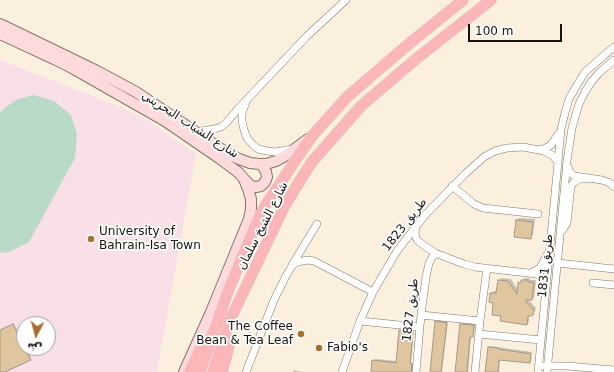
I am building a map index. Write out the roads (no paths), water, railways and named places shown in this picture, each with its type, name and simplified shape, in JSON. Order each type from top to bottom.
[{"type":"main road","name":"شارع الشيخ سلمان","points":[[200,372],[227,294],[250,238],[265,206],[298,155],[313,135],[348,96],[463,0]]},
{"type":"main road","name":"شارع الشيخ سلمان","points":[[213,372],[230,320],[269,237],[286,205],[316,158],[360,106],[491,0]]},
{"type":"main road","points":[[442,39],[453,34],[498,0]]},
{"type":"main road","points":[[222,372],[237,321],[256,266]]},
{"type":"main road","points":[[190,372],[214,317],[227,294]]},
{"type":"street","points":[[195,132],[221,127],[226,123],[307,36],[346,0]]},
{"type":"street","name":"شارع الشباب البحريني","points":[[0,24],[97,71],[136,92],[238,159],[260,164],[276,161],[297,148],[313,135]]},
{"type":"street","name":"شارع الشباب البحريني","points":[[0,34],[54,59],[165,121],[219,158],[239,173],[244,179],[251,199],[249,219],[211,312],[184,372]]},
{"type":"street","points":[[0,40],[54,59]]},
{"type":"street","points":[[537,150],[551,145],[554,142],[561,129],[569,99],[585,72],[614,47]]},
{"type":"street","name":"طريق 1831","points":[[551,369],[549,352],[567,161],[572,128],[579,104],[585,92],[599,73],[614,60]]},
{"type":"street","points":[[246,100],[242,113],[242,121],[247,138],[253,145],[258,149],[267,152],[297,148]]},
{"type":"street","name":"طريق 1831","points":[[538,369],[561,129]]},
{"type":"street","name":"طريق 1823","points":[[342,372],[360,321],[373,292],[397,251],[425,215],[452,186],[484,157],[495,151],[507,148],[523,147],[548,153],[558,162]]},
{"type":"street","points":[[567,161],[572,175],[606,182],[614,187]]},
{"type":"street","points":[[244,179],[251,186],[261,186],[266,177],[266,172],[260,164]]},
{"type":"street","points":[[560,235],[567,223],[573,184],[575,181],[580,179],[591,179]]},
{"type":"street","points":[[452,186],[474,204],[483,208],[538,214]]},
{"type":"street","points":[[246,372],[274,300],[287,274],[317,224]]},
{"type":"street","points":[[416,226],[417,240],[434,253],[475,267],[530,273],[540,276],[547,282]]},
{"type":"street","points":[[403,243],[412,242],[422,244]]},
{"type":"street","points":[[530,273],[540,268],[550,251]]},
{"type":"street","name":"طريق 1827","points":[[416,372],[426,277],[429,263],[434,253]]},
{"type":"street","points":[[292,266],[297,262],[308,260],[314,261],[373,292]]},
{"type":"street","points":[[558,263],[614,269]]},
{"type":"street","points":[[475,372],[487,268]]},
{"type":"street","points":[[593,283],[614,285]]},
{"type":"street","points":[[421,315],[480,321]]},
{"type":"street","points":[[360,321],[420,327]]},
{"type":"street","points":[[479,334],[541,340]]},
{"type":"street","points":[[549,352],[559,364],[611,371]]},
{"type":"street","points":[[538,369],[551,369],[567,366]]},
{"type":"place","name":"University of Bahrain-Isa Town","points":[[91,239]]},
{"type":"place","name":"The Coffee Bean & Tea Leaf","points":[[301,334]]},
{"type":"place","name":"Fabio's","points":[[319,348]]}]
